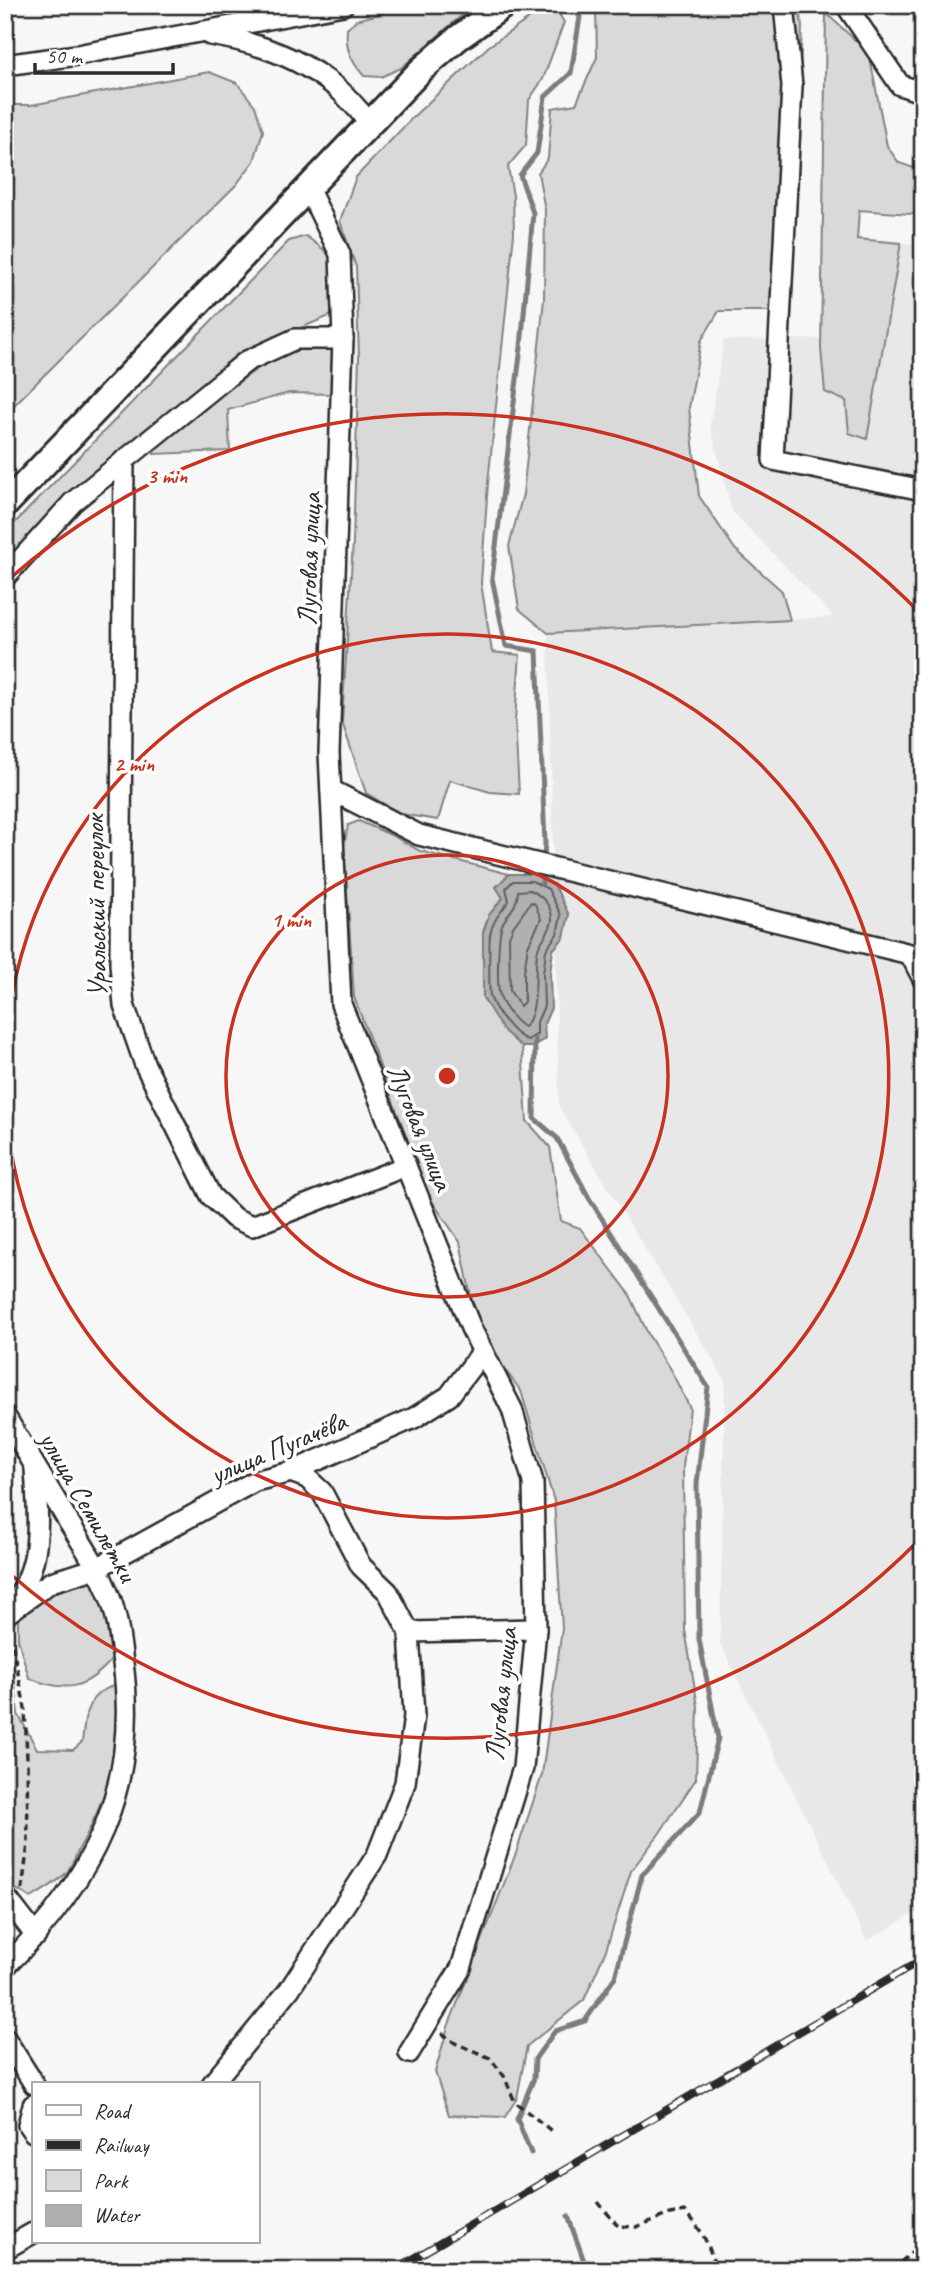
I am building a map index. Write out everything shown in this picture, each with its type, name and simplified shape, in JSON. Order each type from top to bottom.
[{"type":"main road","points":[[5,505],[421,70],[458,38],[505,5]]},
{"type":"street","points":[[5,65],[66,57],[342,5]]},
{"type":"street","points":[[784,5],[792,86],[774,460],[923,490]]},
{"type":"street","points":[[846,5],[900,85],[921,92]]},
{"type":"street","points":[[195,33],[246,40],[294,59],[336,87],[370,123]]},
{"type":"street","name":"Луговая улица","points":[[308,188],[340,254],[343,339],[330,739],[341,1004],[471,1328],[512,1409],[533,1482],[536,1629],[523,1768],[461,1968],[410,2053]]},
{"type":"street","points":[[5,577],[73,502],[247,360],[295,339],[343,339]]},
{"type":"street","name":"Уральский переулок","points":[[124,460],[120,950],[124,1005],[145,1065],[211,1196],[233,1218],[252,1226],[406,1166]]},
{"type":"street","points":[[331,790],[419,835],[910,954],[923,979]]},
{"type":"street","name":"улица Пугачёва","points":[[6,1615],[51,1582],[97,1568],[256,1481],[291,1472],[414,1418],[449,1396],[483,1351]]},
{"type":"street","name":"улица Семилетки","points":[[5,1416],[97,1568],[110,1597],[119,1629],[126,1680],[126,1730],[120,1781],[106,1825],[80,1877],[51,1919],[5,1966]]},
{"type":"street","points":[[6,1615],[26,1587],[39,1533],[35,1465]]},
{"type":"street","points":[[214,2082],[289,1990],[377,1855],[405,1783],[414,1716],[409,1632],[388,1592],[361,1566],[322,1492],[307,1478],[291,1472]]},
{"type":"street","points":[[409,1632],[536,1629]]},
{"type":"street","points":[[5,1896],[36,1936]]},
{"type":"street","points":[[5,2038],[33,2082]]},
{"type":"street","points":[[32,2109],[28,2125],[32,2131]]},
{"type":"street","points":[[5,2249],[32,2234]]},
{"type":"path","points":[[6,1615],[24,1708],[27,1759],[28,1844],[18,1913]]},
{"type":"path","points":[[434,2012],[439,2030],[455,2043],[490,2058],[504,2076],[515,2102],[554,2133]]},
{"type":"path","points":[[598,2202],[618,2226],[636,2227],[685,2211],[701,2228],[715,2270]]},
{"type":"path","points":[[892,2270],[923,2242]]},
{"type":"shaded area","points":[[857,239],[923,245],[923,1908],[867,1941],[720,1643],[725,1380],[559,1107],[548,633],[834,617],[732,511],[710,425],[724,340],[820,339]]},
{"type":"green space","points":[[415,5],[462,5],[462,15],[401,68],[381,77],[364,76],[350,54],[347,29],[356,20]]},
{"type":"green space","points":[[549,5],[553,5],[564,22],[543,79],[529,100],[526,145],[508,166],[513,196],[514,233],[488,483],[481,583],[492,652],[520,655],[515,720],[519,794],[490,792],[450,780],[438,820],[401,814],[366,793],[342,722],[353,542],[359,358],[356,267],[340,221],[356,177],[414,116],[489,46]]},
{"type":"green space","points":[[593,5],[799,5],[802,26],[790,296],[769,311],[719,311],[701,341],[689,408],[699,496],[735,549],[782,591],[790,620],[548,633],[519,609],[509,546],[523,494],[544,299],[545,210],[538,173],[548,158],[552,108],[576,104],[597,57],[596,10]]},
{"type":"green space","points":[[826,13],[869,53],[887,146],[899,163],[923,171],[923,215],[859,210],[857,239],[901,243],[867,439],[849,433],[846,401],[825,392],[821,349]]},
{"type":"green space","points":[[209,72],[237,83],[255,106],[263,131],[254,161],[236,185],[5,414],[5,105],[31,105]]},
{"type":"green space","points":[[306,236],[328,253],[338,285],[332,315],[237,354],[145,433],[5,568],[5,533],[289,241]]},
{"type":"green space","points":[[297,349],[335,349],[331,394],[289,393],[228,410],[230,451],[154,454],[158,440],[264,364]]},
{"type":"green space","points":[[359,821],[420,851],[509,874],[497,887],[503,898],[489,915],[483,933],[484,959],[502,1029],[522,1047],[527,1121],[550,1147],[561,1221],[580,1228],[629,1293],[649,1336],[690,1408],[683,1467],[685,1630],[698,1707],[696,1779],[631,1871],[606,1950],[584,2000],[527,2046],[517,2098],[505,2117],[449,2115],[435,2072],[448,2027],[516,1853],[542,1775],[562,1628],[554,1501],[521,1391],[489,1349],[472,1302],[460,1242],[429,1197],[354,997],[344,846],[348,825]]},
{"type":"green space","points":[[90,1575],[106,1615],[113,1658],[94,1677],[75,1686],[54,1686],[29,1678],[18,1639],[18,1615],[40,1595]]},
{"type":"green space","points":[[5,1637],[13,1666],[18,1714],[37,1749],[73,1750],[82,1742],[85,1718],[93,1699],[116,1684],[118,1704],[116,1748],[97,1812],[68,1871],[31,1898],[5,1879]]},
{"type":"water","points":[[509,874],[534,874],[554,884],[569,915],[564,937],[553,950],[550,974],[551,1008],[544,1024],[545,1039],[531,1047],[522,1047],[502,1029],[483,998],[483,933],[489,915],[503,898],[496,887]]},
{"type":"waterway","points":[[542,883],[545,843],[537,651],[506,646],[492,578],[521,347],[533,213],[520,175],[537,153],[545,97],[571,73],[580,17],[571,5]]},
{"type":"waterway","points":[[531,2153],[517,2119],[534,2078],[535,2059],[555,2031],[585,2021],[615,1977],[642,1875],[700,1812],[718,1738],[699,1639],[697,1484],[708,1387],[589,1198],[557,1138],[534,1118],[535,1039]]},
{"type":"waterway","points":[[568,2216],[584,2261],[580,2270]]},
{"type":"railway","points":[[394,2270],[923,1959]]}]
